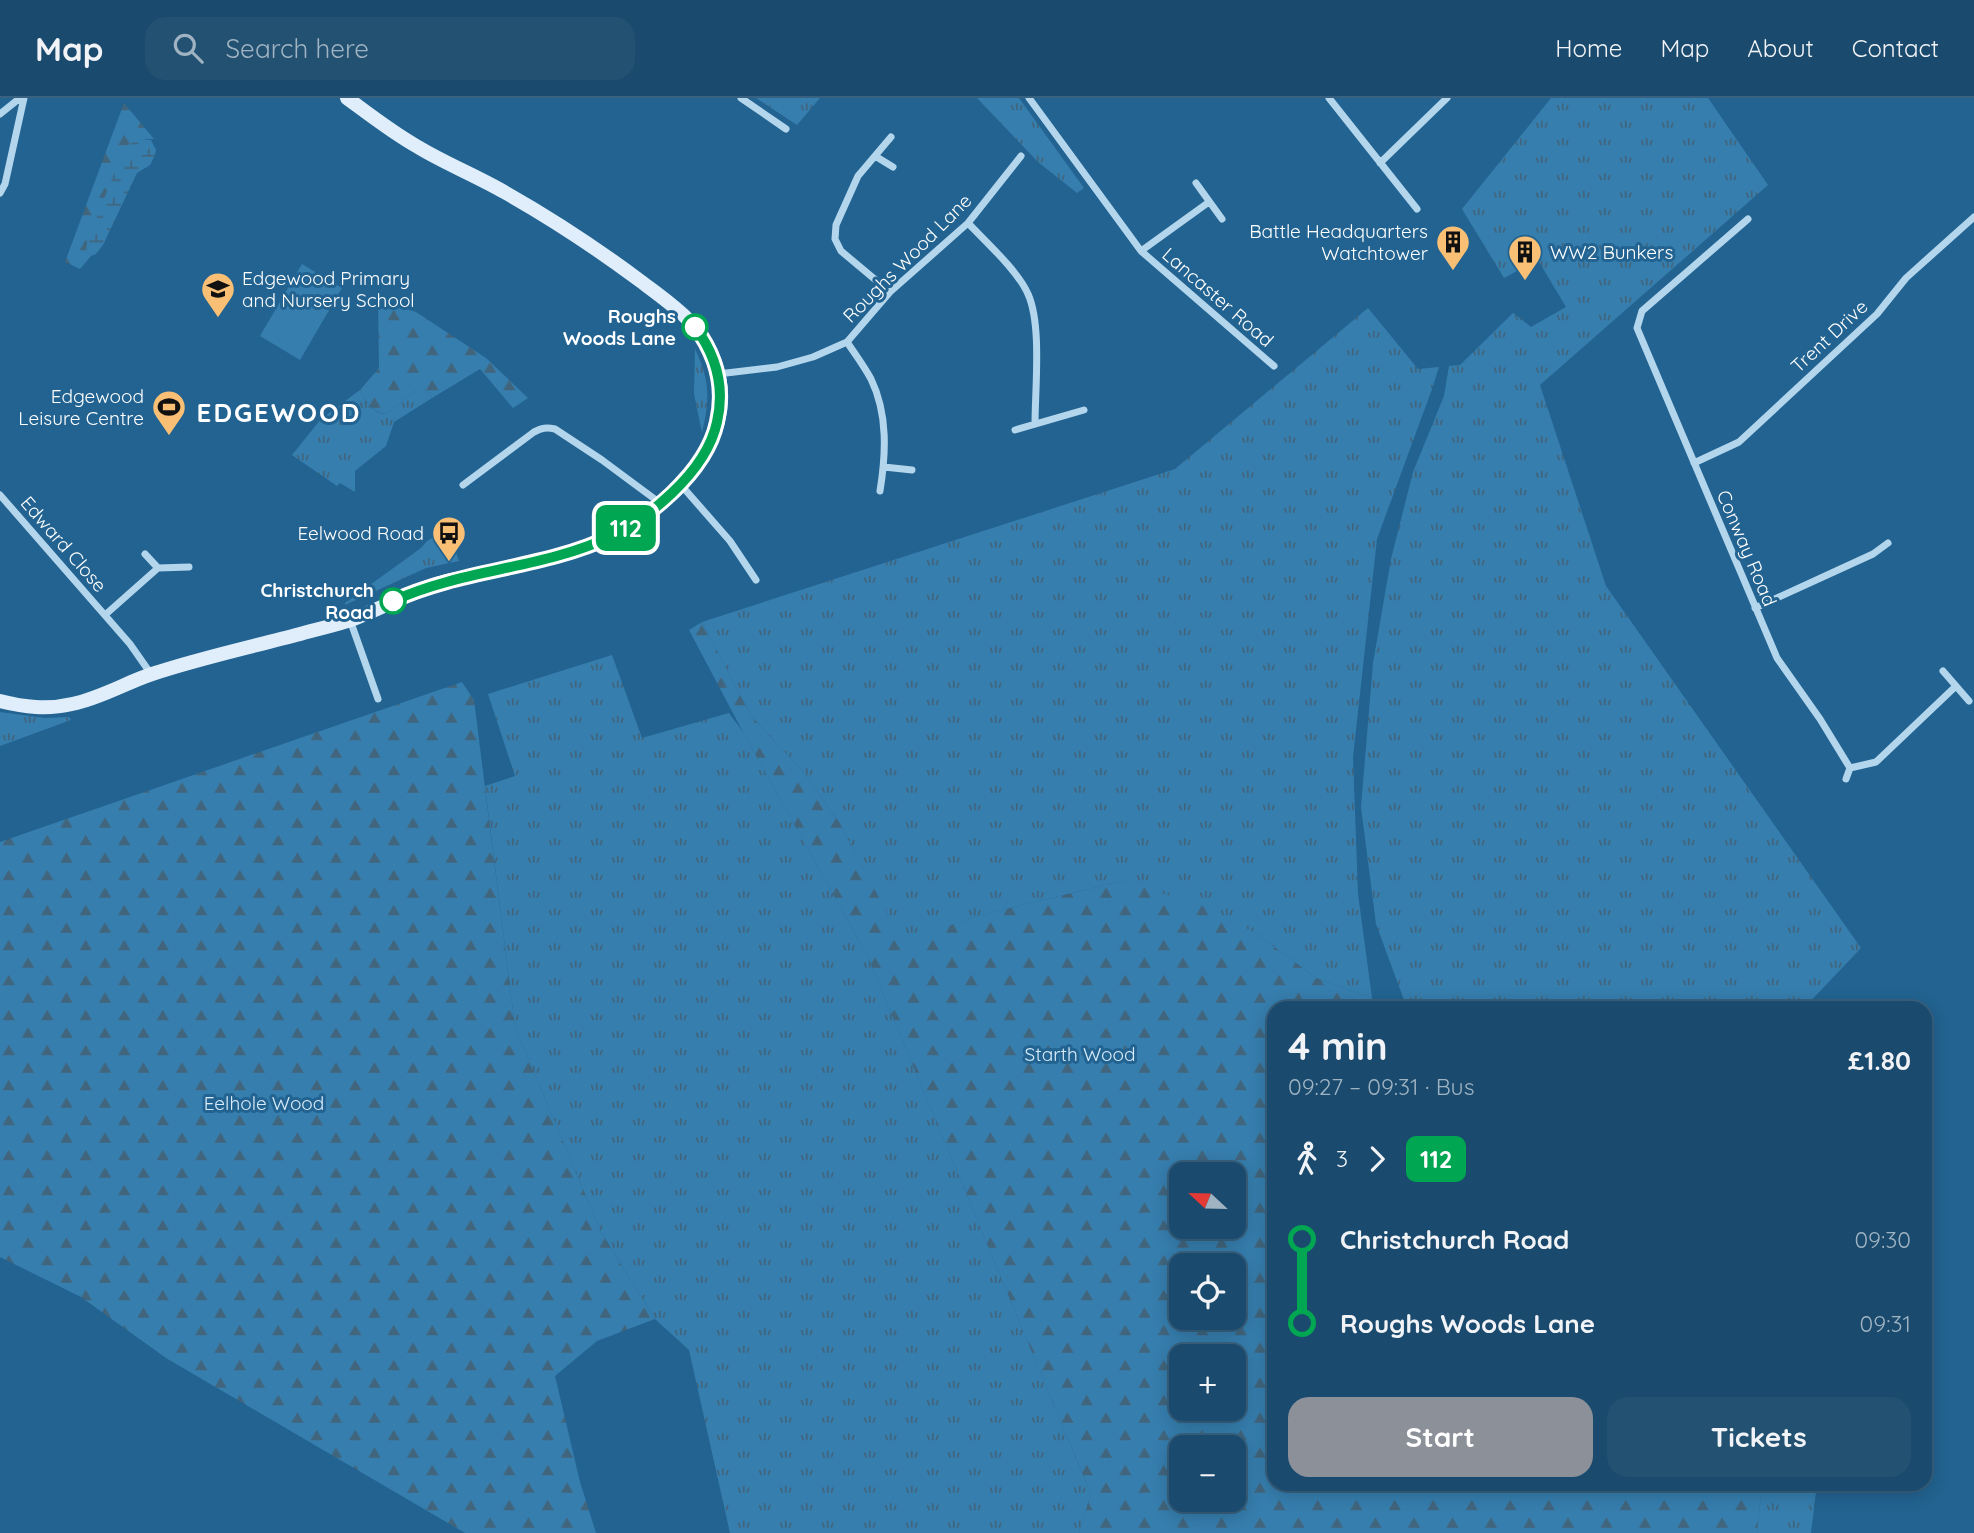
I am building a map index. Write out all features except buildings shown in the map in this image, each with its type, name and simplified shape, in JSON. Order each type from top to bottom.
[{"type":"street","points":[[0,114],[22,98]]},
{"type":"street","points":[[0,193],[5,184],[22,98]]},
{"type":"street","points":[[0,701],[24,707],[71,705],[97,698],[152,674],[350,620],[402,596],[440,583],[579,549],[613,536],[661,504],[696,468],[707,450],[719,413],[721,392],[718,374],[701,335],[676,307],[549,218],[401,138],[347,98]]},
{"type":"street","points":[[741,98],[786,128]]},
{"type":"street","points":[[1329,98],[1417,209]]},
{"type":"street","points":[[1380,163],[1447,98]]},
{"type":"street","name":"Lancaster Road","points":[[1034,100],[1141,251],[1274,366]]},
{"type":"street","points":[[890,292],[841,251],[835,239],[836,225],[858,176],[891,136]]},
{"type":"street","points":[[875,156],[893,167]]},
{"type":"street","name":"Roughs Wood Lane","points":[[718,374],[777,367],[813,357],[847,342],[890,292],[968,223],[1020,156]]},
{"type":"street","points":[[1196,183],[1222,219]]},
{"type":"street","name":"Lancaster Road","points":[[1141,251],[1209,202]]},
{"type":"street","name":"Trent Drive","points":[[1694,463],[1739,442],[1877,314],[1906,278],[1974,217]]},
{"type":"street","name":"Conway Road","points":[[1748,219],[1642,311],[1637,328],[1777,658],[1850,768]]},
{"type":"street","points":[[968,223],[1020,279],[1028,294],[1036,330],[1035,424]]},
{"type":"street","points":[[847,342],[870,377],[883,419],[884,467],[880,491]]},
{"type":"street","points":[[1015,430],[1084,410]]},
{"type":"street","points":[[463,485],[534,432],[549,427],[602,460],[661,504]]},
{"type":"street","points":[[884,467],[912,470]]},
{"type":"street","points":[[681,485],[730,541],[756,580]]},
{"type":"street","name":"Edward Close","points":[[0,495],[130,644],[152,674]]},
{"type":"street","points":[[1755,608],[1873,554],[1888,543]]},
{"type":"street","points":[[145,554],[159,568],[189,567]]},
{"type":"street","name":"Edward Close","points":[[105,615],[159,568]]},
{"type":"street","points":[[350,620],[378,699]]},
{"type":"street","points":[[1943,671],[1969,701]]},
{"type":"street","points":[[1846,779],[1850,768],[1876,762],[1956,686]]},
{"type":"green space","points":[[756,98],[820,98],[797,125]]},
{"type":"green space","points":[[977,98],[1019,98],[1084,188],[1077,193],[1038,162]]},
{"type":"green space","points":[[1551,98],[1708,98],[1768,185],[1540,385],[1606,586],[1861,948],[1811,1001],[1404,1000],[1376,924],[1361,807],[1373,663],[1391,559],[1413,472],[1444,396],[1449,366],[1460,365],[1513,313],[1531,327],[1566,307],[1538,260],[1504,278],[1462,209]]},
{"type":"green space","points":[[124,103],[154,139],[140,139],[86,252],[91,256],[80,269],[65,262]]},
{"type":"green space","points":[[141,139],[151,140],[156,150],[155,155],[150,165],[137,173],[103,245],[91,256],[86,252],[87,242],[125,146]]},
{"type":"green space","points":[[302,264],[342,288],[300,360],[260,336]]},
{"type":"green space","points":[[378,301],[416,312],[486,358],[528,398],[513,408],[480,369],[432,398],[425,390],[416,390],[387,414],[374,409],[360,390],[379,368]]},
{"type":"green space","points":[[1368,308],[1418,369],[1439,367],[1377,539],[1353,757],[1358,894],[1372,998],[1316,978],[1257,934],[1122,881],[973,917],[903,944],[839,822],[801,769],[751,716],[702,622],[1175,469]]},
{"type":"green space","points":[[695,349],[704,371],[707,390],[702,433],[694,394]]},
{"type":"green space","points":[[360,390],[374,409],[387,414],[416,390],[425,390],[432,398],[394,422],[386,446],[355,471],[355,492],[340,483],[337,486],[292,455],[321,419]]},
{"type":"green space","points":[[448,529],[459,561],[426,568],[345,605],[427,541]]},
{"type":"green space","name":"Starth Wood","points":[[702,622],[751,716],[801,769],[839,822],[903,943],[973,917],[1122,881],[1206,907],[1257,934],[1316,978],[1377,1001],[1267,1001],[1267,1491],[1761,1491],[1757,1533],[1079,1533],[1091,1494],[868,957],[689,630]]},
{"type":"green space","points":[[612,655],[642,738],[729,713],[743,732],[868,957],[1091,1494],[1079,1533],[730,1533],[689,1350],[655,1319],[601,1232],[515,1027],[485,786],[515,776],[488,694]]},
{"type":"green space","name":"Eelhole Wood","points":[[462,682],[474,700],[515,1027],[601,1232],[655,1319],[597,1341],[555,1376],[580,1482],[596,1533],[465,1533],[166,1358],[81,1297],[0,1257],[0,842]]},
{"type":"green space","points":[[0,712],[45,718],[69,717],[71,720],[0,746]]},
{"type":"green space","points":[[1761,1491],[1816,1491],[1811,1533],[1757,1533]]},
{"type":"bus line","name":"112","points":[[393,601],[440,583],[579,549],[613,536],[661,504],[696,468],[715,431],[719,413],[721,392],[718,374],[712,355],[695,327]]},
{"type":"place","name":"Battle Headquarters Watchtower","points":[[1453,272]]},
{"type":"place","name":"WW2 Bunkers","points":[[1525,282]]},
{"type":"place","name":"Edgewood Primary and Nursery School","points":[[218,319]]},
{"type":"place","name":"Roughs Woods Lane","points":[[695,327]]},
{"type":"place","name":"Edgewood Leisure Centre","points":[[169,437]]},
{"type":"place","name":"Eelwood Road","points":[[449,563]]},
{"type":"place","name":"Christchurch Road","points":[[393,601]]},
{"type":"district","name":"EDGEWOOD","points":[[279,412]]}]
